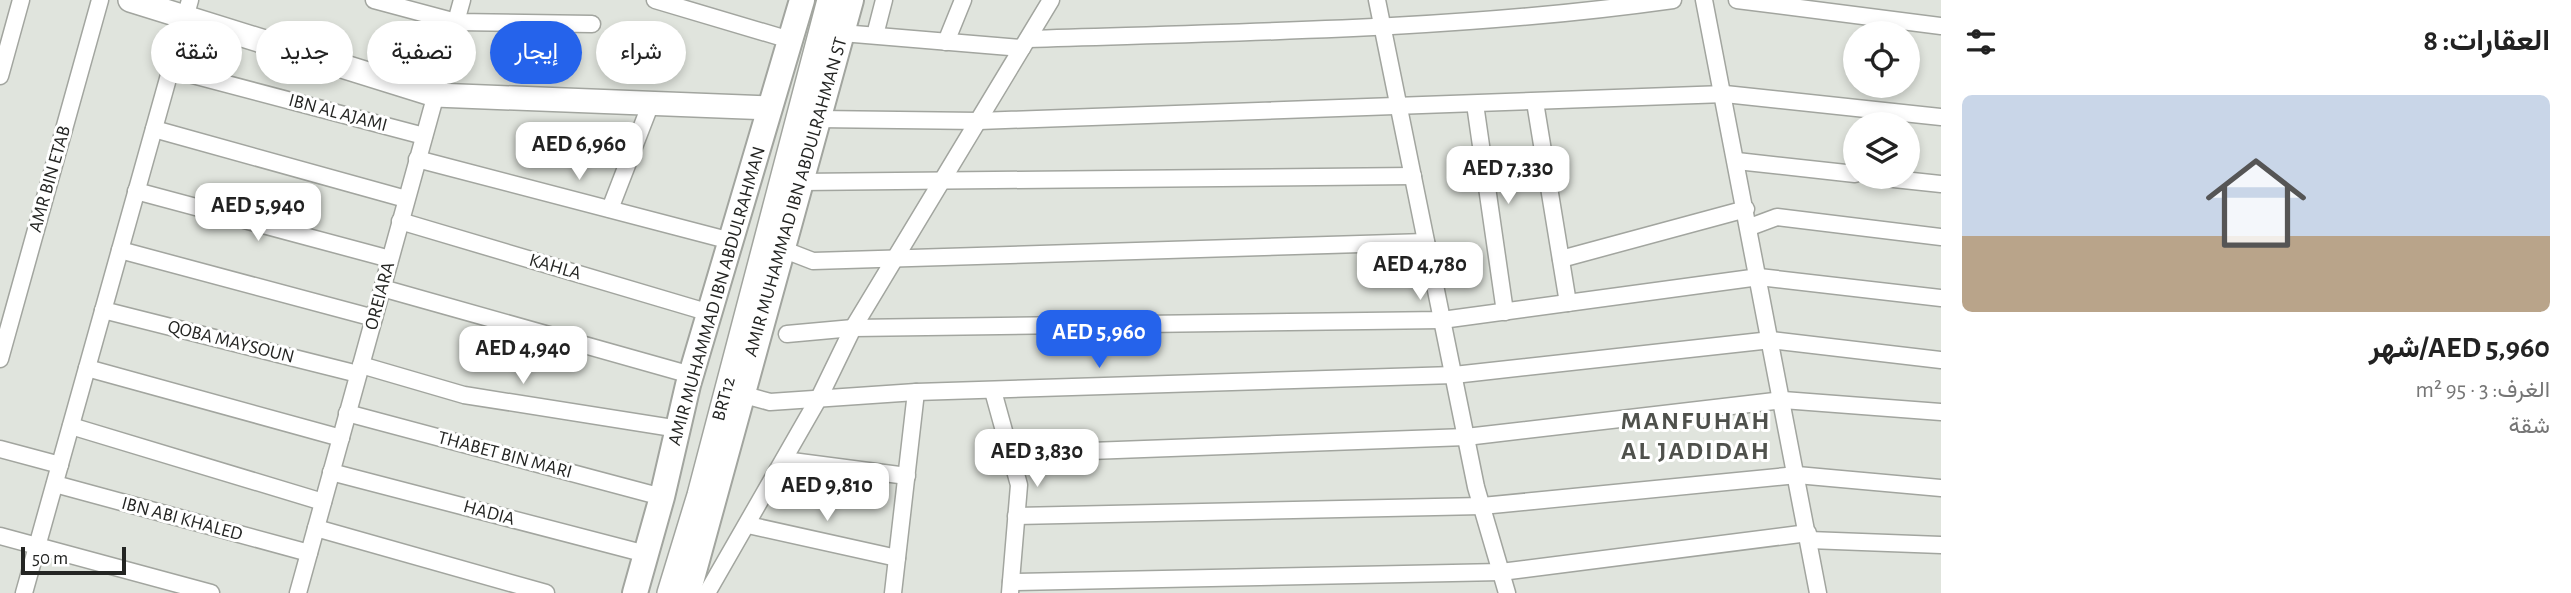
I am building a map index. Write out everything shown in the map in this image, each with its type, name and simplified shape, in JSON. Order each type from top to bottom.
[{"type":"main road","name":"AMIR MUHAMMAD IBN ABDULRAHMAN","points":[[641,580],[691,375],[802,0]]},
{"type":"main road","name":"AMIR MUHAMMAD IBN ABDULRAHMAN ST","points":[[688,593],[851,0]]},
{"type":"street","points":[[0,76],[21,0]]},
{"type":"street","name":"AMR BIN ETAB","points":[[0,359],[100,0]]},
{"type":"street","points":[[130,0],[188,8],[435,94],[770,108]]},
{"type":"street","points":[[374,0],[452,21]]},
{"type":"street","name":"OREIARA","points":[[456,21],[462,0]]},
{"type":"street","points":[[655,0],[790,40]]},
{"type":"street","name":"BRT12","points":[[669,593],[699,495],[829,0]]},
{"type":"street","points":[[875,35],[884,0]]},
{"type":"street","points":[[946,41],[963,0]]},
{"type":"street","points":[[707,593],[820,396],[853,328],[1051,0]]},
{"type":"street","points":[[1377,0],[1466,438],[1507,593]]},
{"type":"street","points":[[842,33],[1025,44],[1382,26],[1585,12],[1673,0]]},
{"type":"street","points":[[1704,0],[1725,94],[1818,593]]},
{"type":"street","points":[[1737,0],[1941,26]]},
{"type":"street","points":[[476,22],[592,24]]},
{"type":"street","points":[[24,593],[166,84]]},
{"type":"street","name":"IBN AL AJAMI","points":[[227,84],[424,136]]},
{"type":"street","name":"OREIARA","points":[[298,593],[438,84]]},
{"type":"street","points":[[818,119],[979,121],[1725,94],[1941,117]]},
{"type":"street","points":[[1535,102],[1568,303]]},
{"type":"street","points":[[610,209],[651,103]]},
{"type":"street","points":[[1475,104],[1505,312]]},
{"type":"street","points":[[154,129],[406,199]]},
{"type":"street","points":[[417,159],[731,241]]},
{"type":"street","points":[[1737,161],[1843,173]]},
{"type":"street","points":[[800,182],[1413,176]]},
{"type":"street","points":[[1920,182],[1941,184]]},
{"type":"street","points":[[136,191],[390,259]]},
{"type":"street","points":[[1561,259],[1746,209]]},
{"type":"street","points":[[1750,227],[1777,217],[1941,237]]},
{"type":"street","name":"KAHLA","points":[[400,221],[710,313]]},
{"type":"street","points":[[782,249],[813,261],[1426,242]]},
{"type":"street","points":[[120,250],[373,318]]},
{"type":"street","points":[[788,334],[853,328],[1442,320],[1759,277],[1941,298]]},
{"type":"street","points":[[382,288],[691,375]]},
{"type":"street","name":"QOBA MAYSOUN","points":[[103,310],[464,395],[679,429]]},
{"type":"street","points":[[741,394],[770,401],[916,392],[1454,375],[1771,341],[1941,360]]},
{"type":"street","points":[[87,368],[341,438]]},
{"type":"street","points":[[993,391],[1019,485],[1010,587],[1501,572],[1808,536],[1941,545]]},
{"type":"street","points":[[893,593],[916,392]]},
{"type":"street","points":[[1011,454],[1466,438],[1783,400],[1941,412]]},
{"type":"street","name":"THABET BIN MARI","points":[[348,413],[662,497]]},
{"type":"street","points":[[71,426],[323,502]]},
{"type":"street","points":[[0,449],[60,465]]},
{"type":"street","points":[[784,460],[907,476]]},
{"type":"street","name":"HADIA","points":[[331,472],[641,580]]},
{"type":"street","points":[[1016,516],[1482,506],[1797,475],[1941,488]]},
{"type":"street","name":"IBN ABI KHALED","points":[[55,484],[309,553]]},
{"type":"street","points":[[748,525],[897,558]]},
{"type":"street","points":[[316,527],[546,593]]},
{"type":"street","points":[[0,536],[211,593]]},
{"type":"district","name":"MANFUHAH AL JADIDAH","points":[[1696,436]]}]
